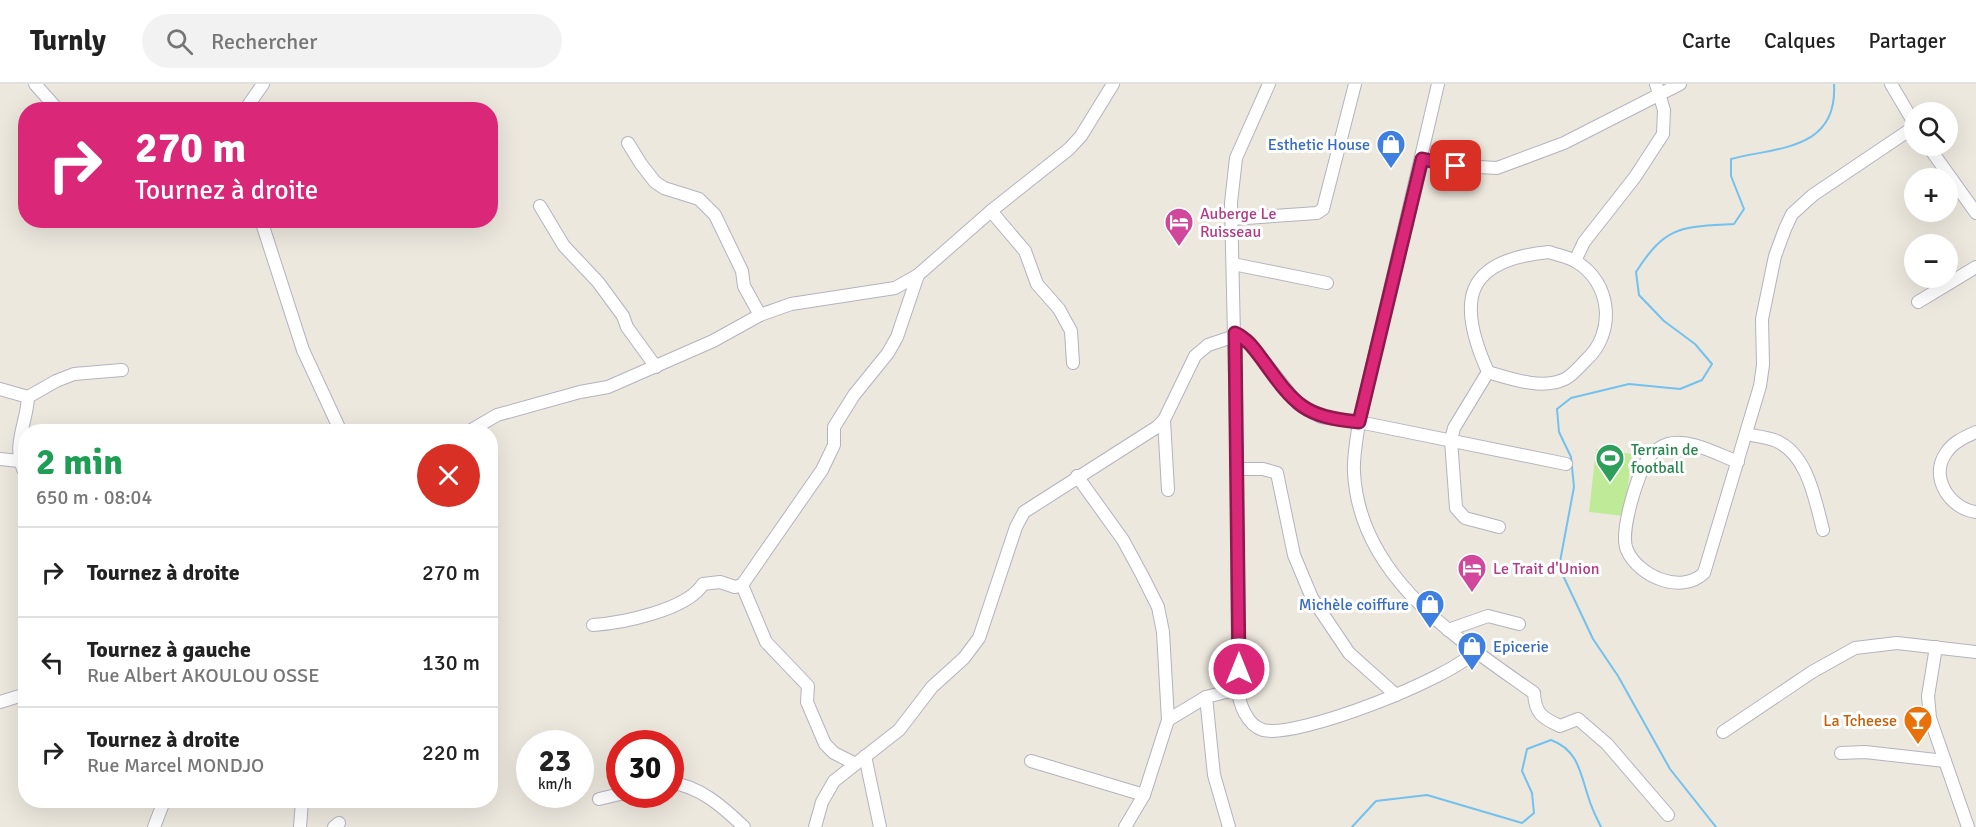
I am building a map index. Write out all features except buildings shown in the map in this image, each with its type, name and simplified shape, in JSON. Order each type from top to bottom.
[{"type":"street","points":[[35,84],[51,102]]},
{"type":"street","points":[[251,102],[263,84]]},
{"type":"street","points":[[482,424],[497,415],[580,392],[608,387],[712,341],[760,315],[799,302],[895,288],[918,275],[991,211],[1069,149],[1081,136],[1113,84]]},
{"type":"street","points":[[1269,84],[1236,158],[1231,219],[1235,334],[1238,689],[1242,708],[1247,717],[1262,729],[1270,730],[1334,717],[1396,695],[1463,663],[1475,651]]},
{"type":"street","points":[[1231,219],[1317,213],[1323,209],[1355,84]]},
{"type":"street","points":[[1438,84],[1359,422],[1354,471],[1357,492],[1369,535],[1378,552],[1407,591],[1448,630],[1534,693],[1535,708],[1539,715],[1560,726],[1578,719],[1607,744],[1668,815]]},
{"type":"street","points":[[1422,159],[1444,165],[1497,168],[1564,143],[1658,90],[1680,84]]},
{"type":"street","points":[[1891,84],[1904,107]]},
{"type":"street","points":[[1575,261],[1584,242],[1635,177],[1663,134],[1664,110],[1658,90]]},
{"type":"street","points":[[1738,462],[1679,443],[1668,444],[1650,456],[1637,482],[1624,538],[1626,549],[1635,562],[1657,578],[1673,582],[1688,582],[1704,573],[1738,462],[1760,386],[1764,365],[1761,339],[1765,299],[1775,256],[1792,214],[1813,195],[1904,132]]},
{"type":"street","points":[[628,143],[640,164],[655,182],[664,188],[699,199],[715,215],[742,271],[744,286],[760,315]]},
{"type":"street","points":[[1935,156],[1976,213]]},
{"type":"street","points":[[540,206],[564,246],[598,282],[656,367]]},
{"type":"street","points":[[991,211],[1025,251],[1037,285],[1059,309],[1071,331],[1073,363]]},
{"type":"street","points":[[264,228],[303,350],[337,424]]},
{"type":"street","points":[[1549,252],[1575,261],[1594,280],[1605,305],[1607,323],[1603,340],[1592,355],[1567,378],[1549,383],[1513,380],[1488,372],[1477,347],[1469,318],[1473,288],[1494,265],[1521,255],[1549,252]]},
{"type":"street","points":[[1233,264],[1327,283]]},
{"type":"street","points":[[1918,302],[1976,267]]},
{"type":"street","points":[[594,625],[616,624],[657,611],[691,596],[703,584],[720,582],[735,587],[742,585],[822,470],[834,445],[834,427],[854,395],[888,353],[897,337],[918,275]]},
{"type":"street","points":[[1235,334],[1248,341],[1298,404],[1322,417],[1359,422],[1566,464]]},
{"type":"street","points":[[1168,490],[1164,420],[1195,356],[1209,345],[1235,334]]},
{"type":"street","points":[[0,389],[28,397],[74,374],[122,370]]},
{"type":"street","points":[[1488,372],[1461,414],[1451,440],[1456,508],[1459,515],[1499,527]]},
{"type":"street","points":[[22,424],[28,397]]},
{"type":"street","points":[[815,827],[822,802],[834,781],[854,763],[899,730],[932,687],[957,666],[979,638],[1016,527],[1024,512],[1164,420]]},
{"type":"street","points":[[1976,432],[1949,448],[1940,464],[1942,485],[1956,504],[1976,512]]},
{"type":"street","points":[[1746,434],[1775,441],[1794,452],[1802,465],[1823,530]]},
{"type":"street","points":[[0,459],[18,461]]},
{"type":"street","points":[[1237,469],[1263,469],[1277,473],[1283,490],[1294,555],[1312,598],[1349,653],[1396,695]]},
{"type":"street","points":[[1077,476],[1123,540],[1158,608],[1163,632],[1168,720],[1144,795],[1125,827]]},
{"type":"street","points":[[742,585],[766,642],[808,686],[807,702],[825,744],[834,753],[854,763]]},
{"type":"street","points":[[1448,630],[1488,616],[1519,624]]},
{"type":"street","points":[[1722,732],[1851,649],[1887,643],[1976,652]]},
{"type":"street","points":[[1936,647],[1928,696],[1930,718],[1968,827]]},
{"type":"street","points":[[1168,720],[1206,697],[1238,689]]},
{"type":"street","points":[[0,702],[18,696]]},
{"type":"street","points":[[1206,697],[1214,776],[1229,827]]},
{"type":"street","points":[[1841,753],[1865,752],[1945,761]]},
{"type":"street","points":[[865,756],[880,827]]},
{"type":"street","points":[[1031,761],[1144,795]]},
{"type":"street","points":[[684,784],[702,793],[744,827]]},
{"type":"street","points":[[599,799],[606,797]]},
{"type":"street","points":[[154,827],[161,808]]},
{"type":"street","points":[[300,827],[301,808]]},
{"type":"green space","name":"Terrain de football","points":[[1596,449],[1632,454],[1624,516],[1589,512]]},
{"type":"waterway","points":[[1716,827],[1670,769],[1618,676],[1593,639],[1559,567],[1574,487],[1571,457],[1559,432],[1557,409],[1571,398],[1629,384],[1680,389],[1702,380],[1712,364],[1695,344],[1664,321],[1639,295],[1636,272],[1657,245],[1676,232],[1701,226],[1734,224],[1744,209],[1731,176],[1731,159],[1784,148],[1815,134],[1826,122],[1833,106],[1834,84]]},
{"type":"waterway","points":[[1352,827],[1376,801],[1427,795],[1522,823],[1534,813],[1532,793],[1522,771],[1527,749],[1551,740],[1567,750],[1577,763],[1601,827]]},
{"type":"place","name":"Esthetic House","points":[[1391,170]]},
{"type":"place","name":"Auberge Le Ruisseau","points":[[1179,248]]},
{"type":"place","name":"Terrain de football","points":[[1610,484]]},
{"type":"place","name":"Le Trait d'Union","points":[[1472,594]]},
{"type":"place","name":"Michèle coiffure","points":[[1430,630]]},
{"type":"place","name":"Epicerie","points":[[1472,672]]},
{"type":"place","name":"La Tcheese","points":[[1918,746]]},
{"type":"route","points":[[1239,669],[1235,333],[1248,341],[1286,392],[1298,404],[1322,417],[1359,422],[1422,159],[1456,166]]}]
